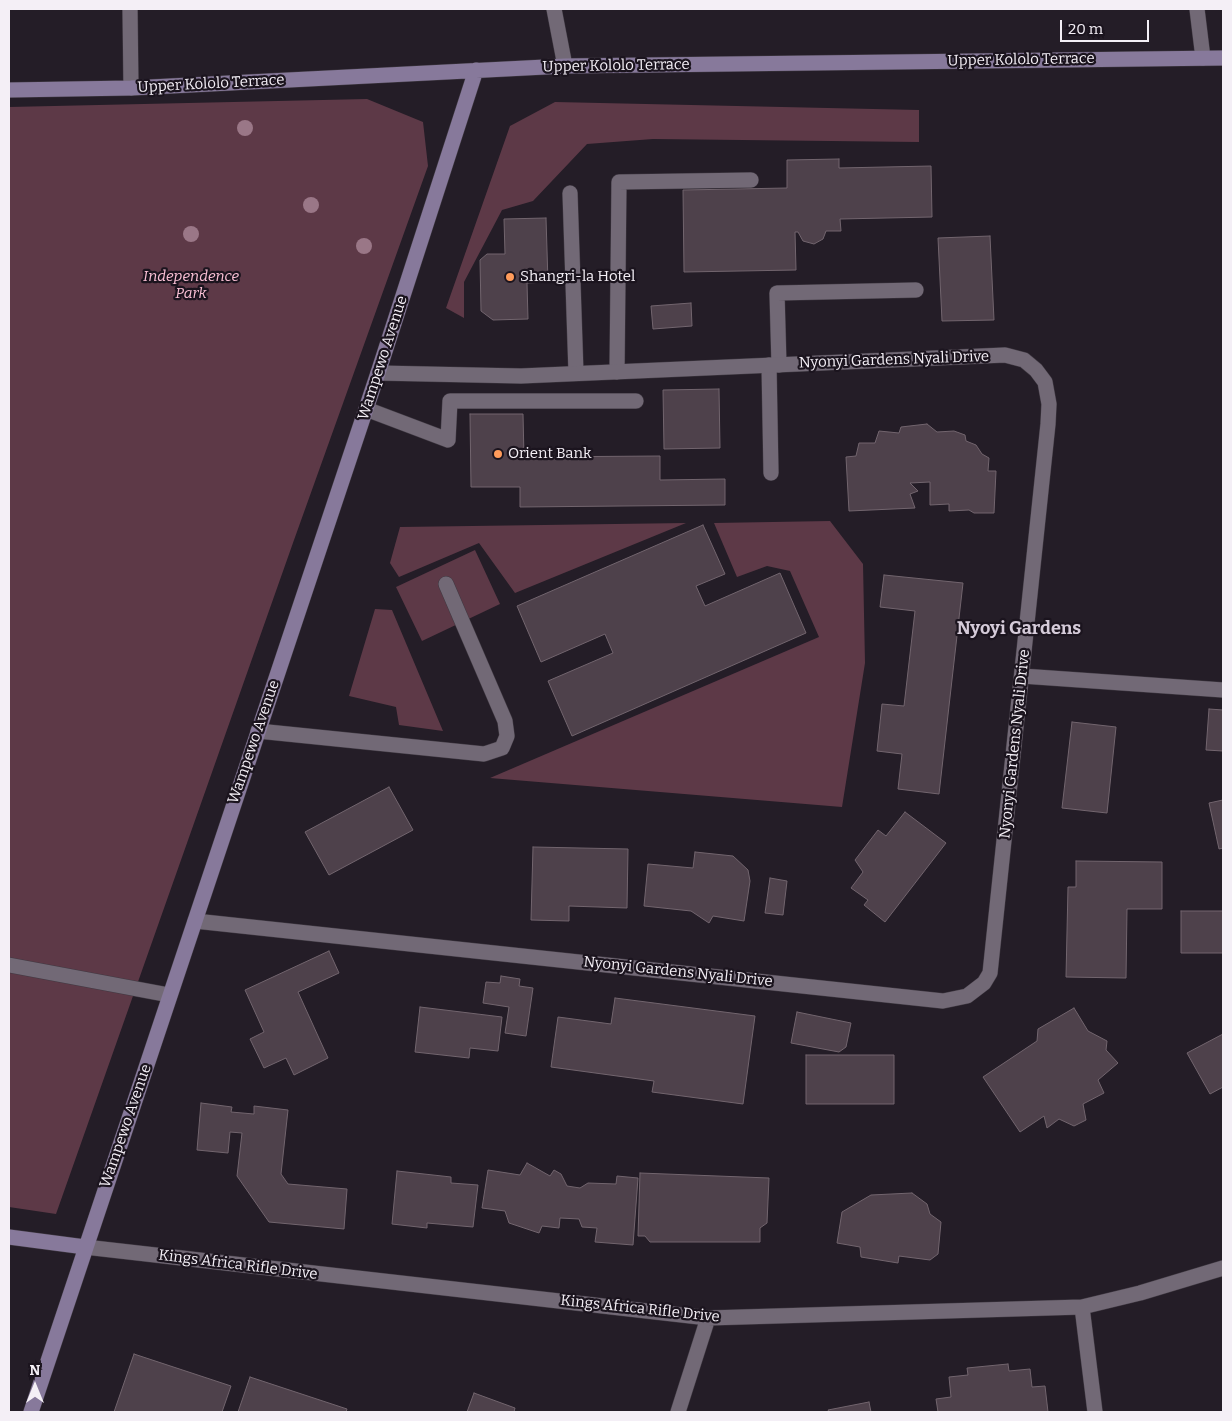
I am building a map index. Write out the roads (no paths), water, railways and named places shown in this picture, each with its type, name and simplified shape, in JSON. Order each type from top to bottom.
[{"type":"street","points":[[130,9],[131,88]]},
{"type":"street","points":[[554,9],[565,66]]},
{"type":"street","points":[[1197,9],[1203,58]]},
{"type":"street","name":"Upper Kololo Terrace","points":[[9,90],[131,88],[565,66],[1223,58]]},
{"type":"street","name":"Wampewo Avenue","points":[[31,1412],[378,373],[476,70]]},
{"type":"street","points":[[617,372],[619,182],[751,180]]},
{"type":"street","points":[[570,192],[576,373]]},
{"type":"street","points":[[771,473],[777,293],[916,290]]},
{"type":"street","name":"Nyonyi Gardens Nyali Drive","points":[[194,921],[943,1001],[967,996],[984,983],[990,973],[1050,404],[1045,382],[1024,360],[1005,356],[521,376],[378,373]]},
{"type":"street","points":[[521,376],[523,401]]},
{"type":"street","points":[[366,409],[448,440],[450,401],[636,401]]},
{"type":"street","points":[[258,731],[484,754],[502,748],[507,736],[505,721],[446,584]]},
{"type":"street","points":[[1022,676],[1223,690]]},
{"type":"street","points":[[9,965],[169,996]]},
{"type":"street","points":[[9,1237],[85,1247]]},
{"type":"street","name":"Kings Africa Rifle Drive","points":[[85,1247],[708,1318],[1082,1307],[1149,1291],[1223,1268]]},
{"type":"street","points":[[1082,1307],[1095,1412]]},
{"type":"street","points":[[678,1412],[708,1318]]},
{"type":"place","name":"Shangri-la Hotel","points":[[510,277]]},
{"type":"place","name":"Orient Bank","points":[[498,454]]},
{"type":"district","name":"Nyoyi Gardens","points":[[1019,629]]},
{"type":"park label","name":"Independence Park","points":[[191,286]]}]
